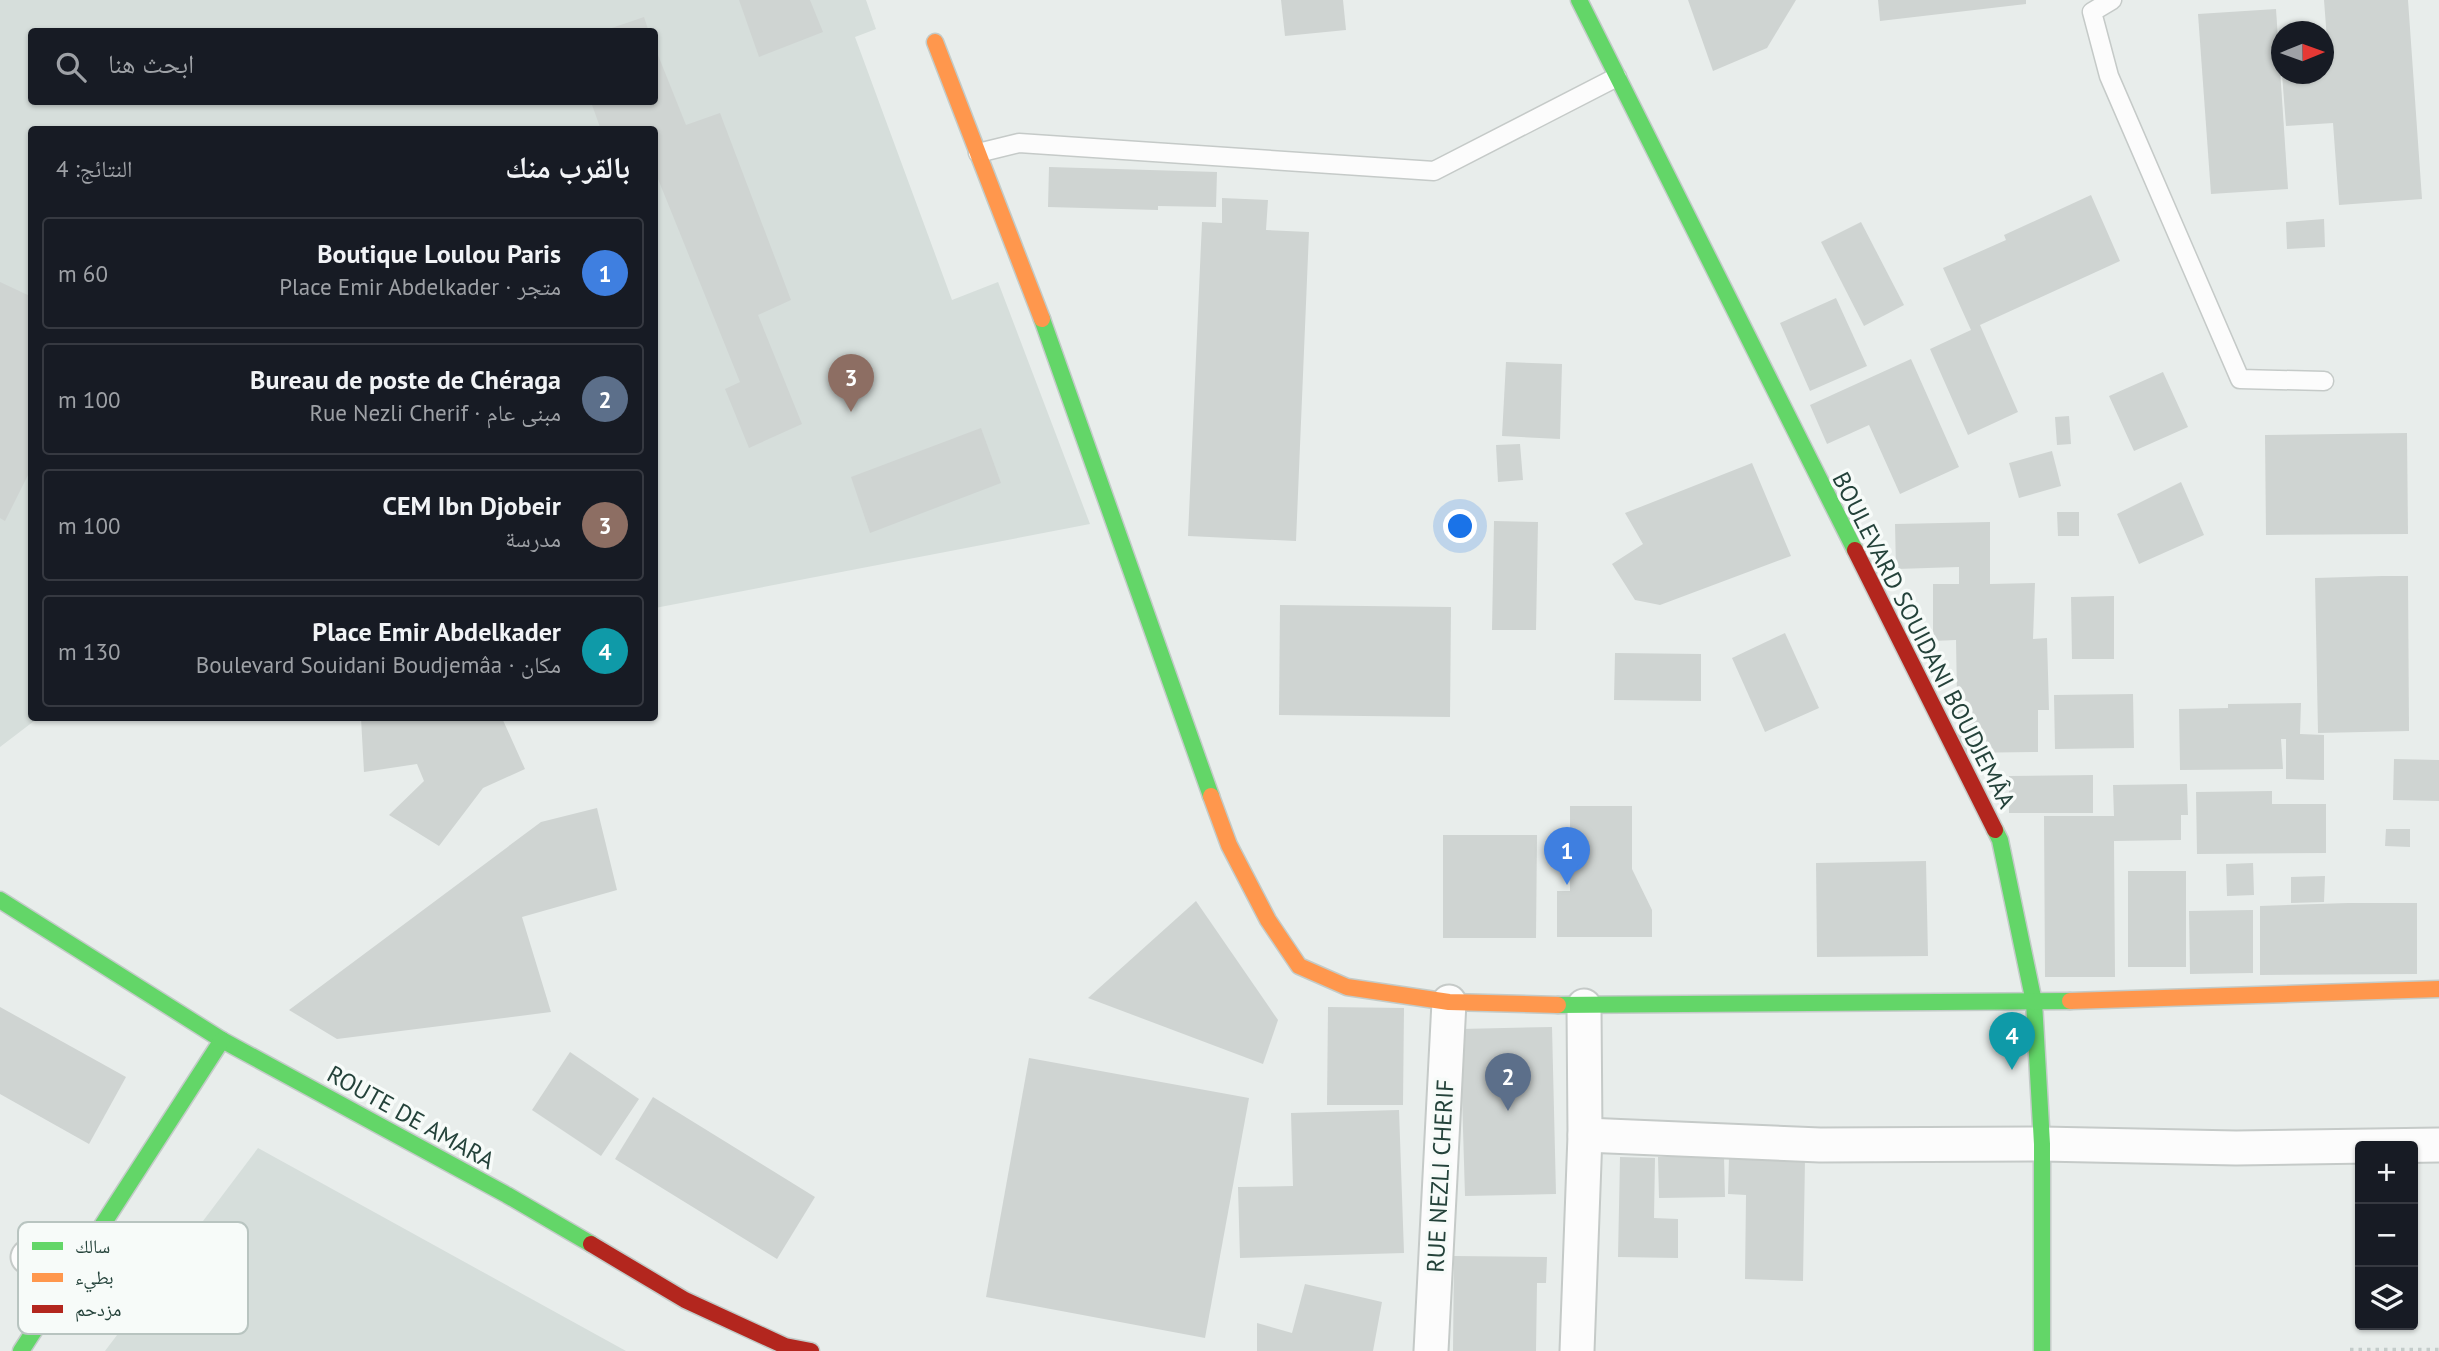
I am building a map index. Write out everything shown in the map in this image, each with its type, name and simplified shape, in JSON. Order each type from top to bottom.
[{"type":"street","name":"BOULEVARD SOUIDANI BOUDJEMÂA","points":[[1578,0],[2000,840],[2034,1002],[2042,1144],[2042,1351]]},
{"type":"street","points":[[935,42],[1041,314],[1229,845],[1268,920],[1299,966],[1347,987],[1449,1002],[1584,1006],[2034,1002],[2439,989]]},
{"type":"street","name":"ROUTE DE AMARA","points":[[0,900],[222,1040],[507,1195],[685,1300],[785,1346],[811,1351]]},
{"type":"street","name":"RUE NEZLI CHERIF","points":[[1431,1351],[1449,1002]]},
{"type":"street","points":[[1577,1351],[1585,1135],[1584,1006]]},
{"type":"street","points":[[104,1222],[222,1040]]},
{"type":"street","points":[[1585,1135],[1821,1145],[2042,1144],[2236,1148],[2439,1145]]},
{"type":"street","points":[[21,1351],[32,1334]]},
{"type":"lane","points":[[2112,0],[2092,12],[2109,76],[2240,379],[2324,381]]},
{"type":"lane","points":[[978,153],[1019,143],[1434,171],[1617,78]]},
{"type":"path","points":[[2350,1350],[2439,1350]]},
{"type":"shaded area","points":[[0,0],[866,0],[876,29],[855,37],[952,300],[998,282],[1090,524],[658,607],[658,126],[28,126],[28,721],[34,721],[0,747]]},
{"type":"shaded area","points":[[258,1148],[626,1351],[105,1351],[118,1334],[248,1334],[248,1222],[202,1222]]},
{"type":"building","points":[[739,0],[810,0],[823,32],[759,57]]},
{"type":"building","points":[[1281,0],[1343,0],[1346,30],[1285,36]]},
{"type":"building","points":[[1688,0],[1796,0],[1767,48],[1713,71]]},
{"type":"building","points":[[1878,0],[2026,0],[2026,4],[1880,21]]},
{"type":"building","points":[[2324,0],[2408,0],[2422,199],[2339,205],[2333,123],[2286,126],[2283,84],[2334,84],[2334,21],[2326,21]]},
{"type":"building","points":[[2276,9],[2277,21],[2271,21],[2271,84],[2281,84],[2288,189],[2211,194],[2198,14]]},
{"type":"building","points":[[644,17],[648,28],[612,28]]},
{"type":"building","points":[[658,55],[686,125],[720,113],[791,300],[758,315],[802,424],[749,448],[725,389],[740,382],[658,179],[658,126],[600,126],[592,105],[658,105]]},
{"type":"building","points":[[1049,167],[1217,172],[1216,207],[1158,206],[1158,210],[1048,207]]},
{"type":"building","points":[[2091,195],[2120,261],[1980,325],[2018,412],[1968,435],[1930,349],[1971,330],[1943,268],[2006,240],[2004,235]]},
{"type":"building","points":[[1222,198],[1268,200],[1266,230],[1309,232],[1296,541],[1188,536],[1202,222],[1222,223]]},
{"type":"building","points":[[2324,219],[2325,247],[2287,249],[2286,222]]},
{"type":"building","points":[[1861,222],[1904,305],[1864,326],[1821,242]]},
{"type":"building","points":[[0,282],[28,295],[28,475],[5,521],[0,518]]},
{"type":"building","points":[[1836,298],[1867,366],[1810,391],[1780,323]]},
{"type":"building","points":[[1911,359],[1959,467],[1900,494],[1869,425],[1827,444],[1810,405]]},
{"type":"building","points":[[1506,362],[1562,364],[1560,439],[1502,436]]},
{"type":"building","points":[[2163,372],[2188,427],[2134,451],[2109,396]]},
{"type":"building","points":[[2069,416],[2071,444],[2057,445],[2055,417]]},
{"type":"building","points":[[981,428],[1001,483],[870,533],[851,477]]},
{"type":"building","points":[[2407,433],[2408,534],[2266,535],[2265,435]]},
{"type":"building","points":[[1520,444],[1523,480],[1498,482],[1496,445]]},
{"type":"building","points":[[2052,451],[2061,486],[2019,498],[2009,463]]},
{"type":"building","points":[[1752,463],[1791,556],[1660,605],[1635,600],[1612,564],[1643,544],[1625,513]]},
{"type":"building","points":[[2181,482],[2204,535],[2139,564],[2117,514]]},
{"type":"building","points":[[2057,512],[2079,512],[2079,536],[2058,536]]},
{"type":"building","points":[[1494,521],[1538,522],[1536,630],[1492,630]]},
{"type":"building","points":[[1990,522],[1990,584],[2035,583],[2033,639],[2047,638],[2049,710],[2038,710],[2038,752],[1958,753],[1956,640],[1933,641],[1933,584],[1959,584],[1959,567],[1896,569],[1895,524]]},
{"type":"building","points":[[2408,576],[2409,731],[2318,733],[2315,578]]},
{"type":"building","points":[[2114,596],[2114,659],[2072,659],[2071,597]]},
{"type":"building","points":[[1280,605],[1451,607],[1450,717],[1279,715]]},
{"type":"building","points":[[1785,633],[1819,708],[1765,732],[1732,658]]},
{"type":"building","points":[[1615,653],[1701,654],[1701,701],[1614,700]]},
{"type":"building","points":[[2133,694],[2134,748],[2055,749],[2054,695]]},
{"type":"building","points":[[2301,703],[2300,734],[2324,735],[2324,780],[2286,779],[2286,739],[2281,739],[2283,769],[2180,770],[2179,709],[2228,708],[2228,704]]},
{"type":"building","points":[[361,721],[503,721],[525,769],[483,788],[439,846],[389,815],[424,781],[417,764],[364,772]]},
{"type":"building","points":[[2394,759],[2439,760],[2439,801],[2393,800]]},
{"type":"building","points":[[2093,775],[2093,813],[2009,813],[2009,776]]},
{"type":"building","points":[[2187,784],[2188,815],[2181,815],[2181,840],[2114,841],[2115,977],[2045,977],[2044,816],[2114,816],[2113,785]]},
{"type":"building","points":[[2272,791],[2272,804],[2326,804],[2326,853],[2197,854],[2196,792]]},
{"type":"building","points":[[1570,806],[1632,806],[1632,869],[1652,910],[1652,937],[1557,937],[1557,891],[1570,891]]},
{"type":"building","points":[[597,808],[617,890],[522,917],[551,1012],[337,1039],[289,1010],[541,822]]},
{"type":"building","points":[[2386,829],[2410,829],[2410,847],[2385,846]]},
{"type":"building","points":[[1443,835],[1537,835],[1536,938],[1443,938]]},
{"type":"building","points":[[1926,861],[1928,956],[1817,957],[1816,863]]},
{"type":"building","points":[[2253,863],[2254,895],[2227,896],[2226,864]]},
{"type":"building","points":[[2128,871],[2186,871],[2186,967],[2128,967]]},
{"type":"building","points":[[2325,876],[2324,902],[2291,903],[2291,877]]},
{"type":"building","points":[[1196,901],[1278,1020],[1263,1064],[1088,998]]},
{"type":"building","points":[[2417,903],[2417,974],[2260,975],[2260,906]]},
{"type":"building","points":[[2253,910],[2253,973],[2190,974],[2189,911]]},
{"type":"building","points":[[0,1007],[126,1077],[89,1144],[0,1094]]},
{"type":"building","points":[[1328,1007],[1404,1008],[1403,1105],[1327,1105]]},
{"type":"building","points":[[1552,1027],[1556,1194],[1465,1196],[1460,1029]]},
{"type":"building","points":[[570,1052],[639,1099],[601,1156],[532,1110]]},
{"type":"building","points":[[1029,1058],[1249,1098],[1205,1338],[986,1297]]},
{"type":"building","points":[[653,1097],[815,1197],[777,1259],[615,1159]]},
{"type":"building","points":[[1399,1110],[1404,1253],[1240,1258],[1238,1187],[1293,1186],[1291,1113]]},
{"type":"building","points":[[1620,1157],[1655,1158],[1654,1218],[1678,1219],[1678,1258],[1618,1257]]},
{"type":"building","points":[[1658,1157],[1724,1157],[1725,1197],[1659,1198]]},
{"type":"building","points":[[1729,1158],[1805,1159],[1803,1281],[1745,1279],[1746,1195],[1728,1194]]},
{"type":"building","points":[[1454,1256],[1547,1257],[1546,1283],[1537,1283],[1536,1351],[1453,1351]]},
{"type":"building","points":[[1305,1284],[1382,1302],[1373,1351],[1257,1351],[1257,1323],[1292,1333]]},
{"type":"traffic: fast","points":[[1579,0],[1855,550]]},
{"type":"traffic: fast","points":[[1042,319],[1211,796]]},
{"type":"traffic: fast","points":[[1995,830],[2000,840],[2034,1002],[2042,1144],[2042,1351]]},
{"type":"traffic: fast","points":[[0,900],[222,1040],[507,1195],[591,1244]]},
{"type":"traffic: fast","points":[[1558,1005],[2070,1001]]},
{"type":"traffic: fast","points":[[104,1222],[222,1040]]},
{"type":"traffic: fast","points":[[21,1351],[32,1334]]},
{"type":"traffic: slow","points":[[935,42],[1042,319]]},
{"type":"traffic: slow","points":[[1211,796],[1229,845],[1268,920],[1299,966],[1347,987],[1449,1002],[1558,1005]]},
{"type":"traffic: slow","points":[[2070,1001],[2439,989]]},
{"type":"traffic: jam","points":[[1855,550],[1995,830]]},
{"type":"traffic: jam","points":[[591,1244],[685,1300],[785,1346],[811,1351]]},
{"type":"place","name":"CEM Ibn Djobeir","points":[[851,412]]},
{"type":"place","name":"Boutique Loulou Paris","points":[[1567,885]]},
{"type":"place","name":"Place Emir Abdelkader","points":[[2012,1070]]},
{"type":"place","name":"Bureau de poste de Chéraga","points":[[1508,1111]]}]
